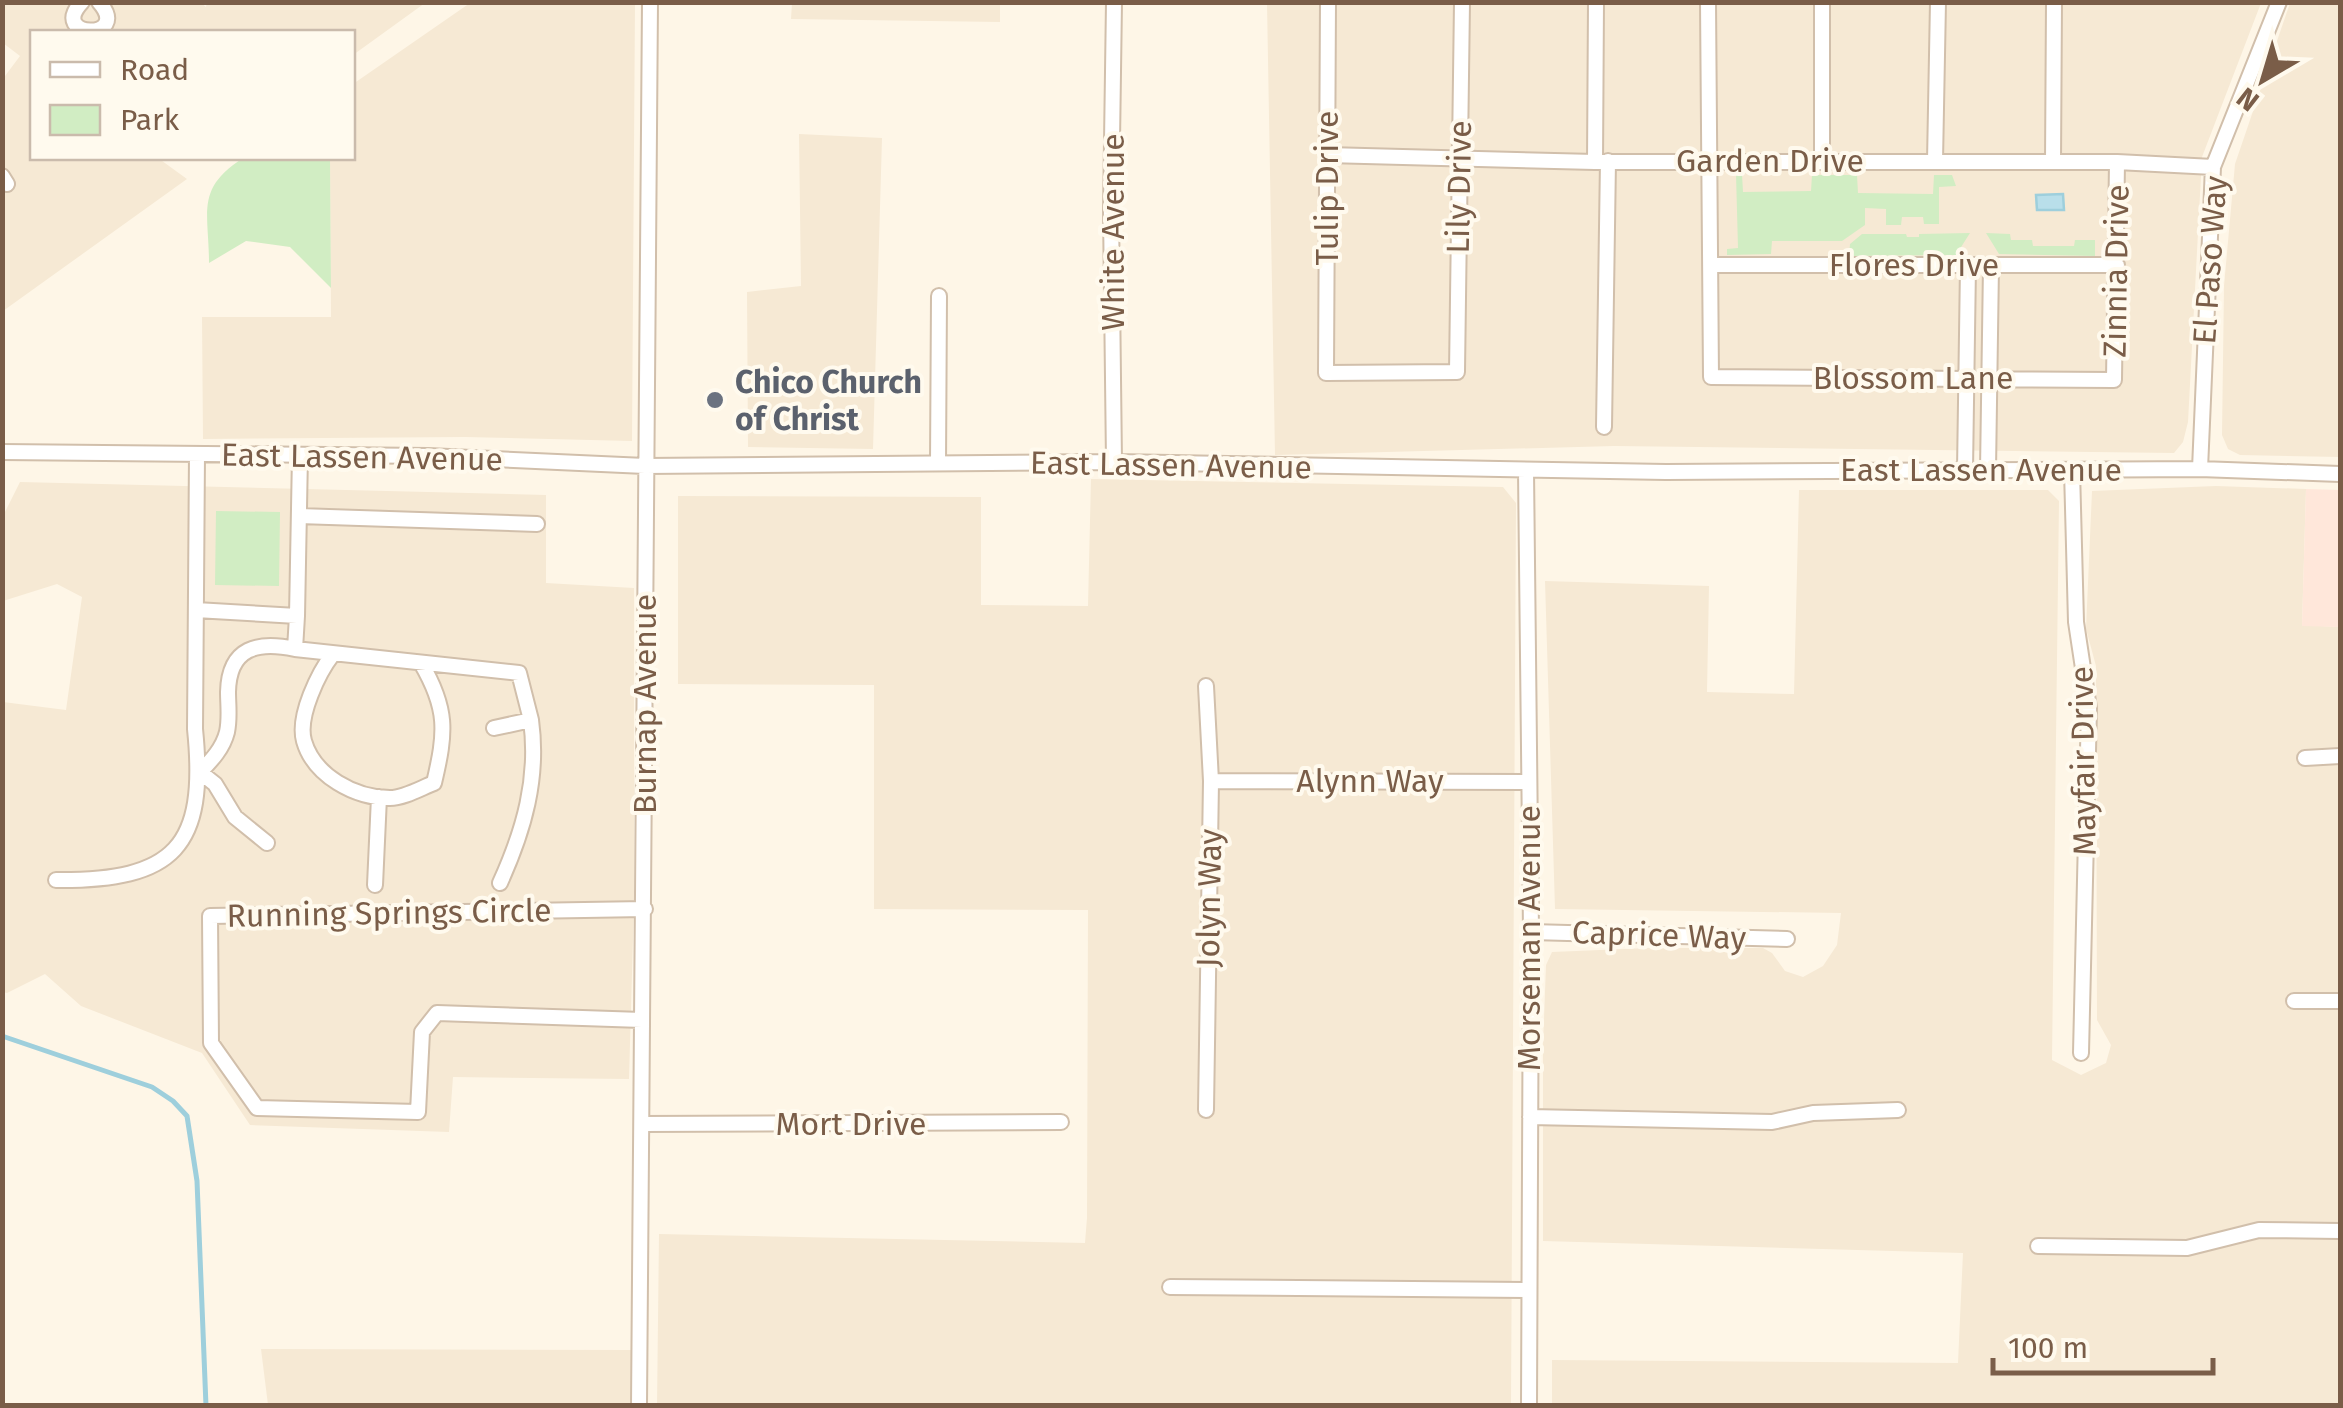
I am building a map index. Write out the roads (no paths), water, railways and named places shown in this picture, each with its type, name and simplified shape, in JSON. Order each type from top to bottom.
[{"type":"street","points":[[96,30],[106,21],[106,10],[99,2]]},
{"type":"street","name":"Burnap Avenue","points":[[639,1406],[650,2]]},
{"type":"street","name":"White Avenue","points":[[1114,2],[1114,462]]},
{"type":"street","name":"Tulip Drive","points":[[1328,2],[1326,372],[1457,372]]},
{"type":"street","name":"Lily Drive","points":[[1457,372],[1462,2]]},
{"type":"street","points":[[1596,2],[1604,426]]},
{"type":"street","points":[[1708,2],[1711,265]]},
{"type":"street","points":[[1822,2],[1822,162]]},
{"type":"street","points":[[1935,160],[1938,2]]},
{"type":"street","points":[[2054,2],[2054,162]]},
{"type":"street","name":"El Paso Way","points":[[2200,469],[2213,167],[2279,2]]},
{"type":"street","points":[[78,4],[74,14],[76,24],[83,30]]},
{"type":"street","name":"Garden Drive","points":[[1328,155],[1601,161],[2117,162],[2213,167]]},
{"type":"street","name":"Zinnia Drive","points":[[2114,380],[2117,162]]},
{"type":"street","name":"Flores Drive","points":[[1711,265],[2117,266]]},
{"type":"street","name":"Blossom Lane","points":[[1711,265],[1711,377],[2114,380]]},
{"type":"street","points":[[1965,470],[1968,266]]},
{"type":"street","points":[[1988,470],[1990,266]]},
{"type":"street","points":[[938,463],[939,296]]},
{"type":"street","name":"East Lassen Avenue","points":[[2,452],[428,456],[645,466],[1114,462],[1526,470],[2200,469],[2340,474]]},
{"type":"street","points":[[56,880],[128,874],[178,849],[193,822],[200,773],[195,729],[197,454]]},
{"type":"street","points":[[295,649],[300,455]]},
{"type":"street","name":"Morseman Avenue","points":[[1526,470],[1531,932],[1529,1406]]},
{"type":"street","name":"Mayfair Drive","points":[[2072,470],[2076,622],[2089,708],[2081,1053]]},
{"type":"street","points":[[299,516],[537,524]]},
{"type":"street","points":[[196,610],[297,616]]},
{"type":"street","points":[[200,773],[226,735],[230,676],[235,662],[255,646],[267,643],[334,654],[519,673],[536,754],[530,796],[500,883]]},
{"type":"street","points":[[334,654],[318,674],[306,712],[303,739],[321,771],[352,792],[394,799],[434,783],[444,741],[438,692],[420,662]]},
{"type":"street","name":"Jolyn Way","points":[[1206,686],[1211,781],[1206,1110]]},
{"type":"street","points":[[494,728],[530,720]]},
{"type":"street","points":[[2305,758],[2340,756]]},
{"type":"street","points":[[200,773],[216,784],[235,817],[267,843]]},
{"type":"street","name":"Alynn Way","points":[[1211,781],[1528,782]]},
{"type":"street","points":[[375,885],[379,797]]},
{"type":"street","name":"Running Springs Circle","points":[[642,1020],[437,1013],[422,1032],[418,1112],[257,1108],[211,1043],[210,916],[645,908]]},
{"type":"street","name":"Caprice Way","points":[[1531,932],[1787,939]]},
{"type":"street","points":[[2294,1001],[2340,1001]]},
{"type":"street","points":[[1530,1117],[1772,1122],[1813,1112],[1898,1110]]},
{"type":"street","name":"Mort Drive","points":[[642,1124],[1061,1122]]},
{"type":"street","points":[[2038,1246],[2187,1248],[2259,1230],[2340,1231]]},
{"type":"street","points":[[1170,1287],[1528,1290]]},
{"type":"water","points":[[2063,194],[2064,210],[2037,210],[2036,195]]},
{"type":"waterway","points":[[2,1036],[152,1087],[187,1116],[197,1181],[206,1406]]},
{"type":"place","name":"Chico Church of Christ","points":[[715,400]]}]
